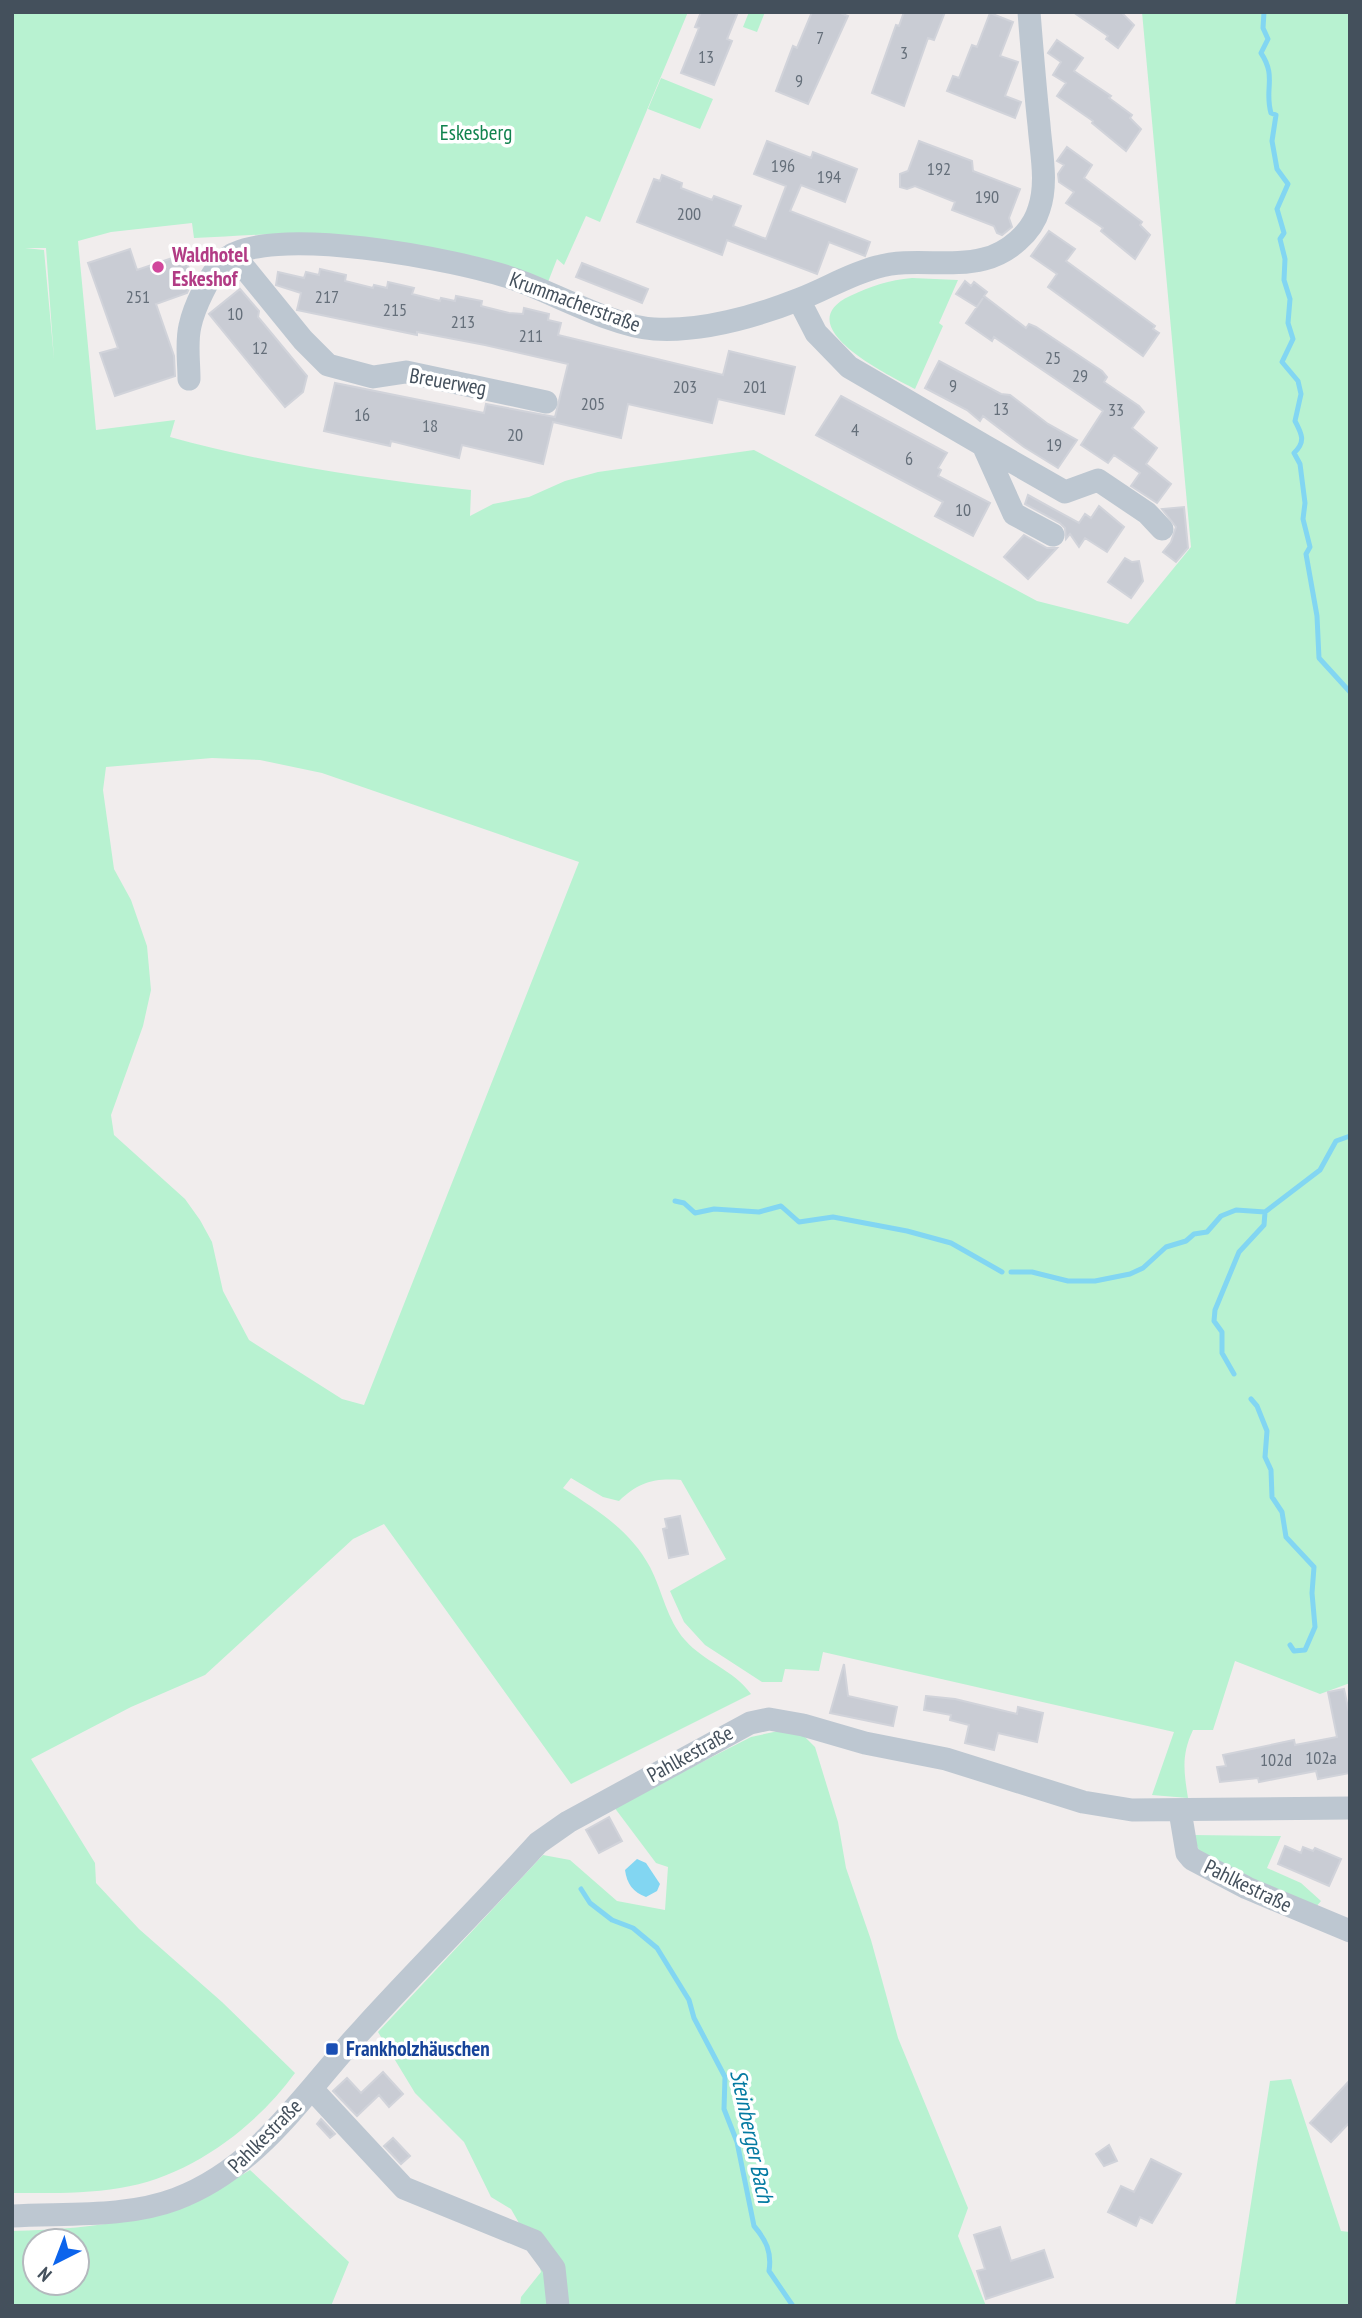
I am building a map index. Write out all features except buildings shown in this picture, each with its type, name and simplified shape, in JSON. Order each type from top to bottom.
[{"type":"street","name":"Krummacherstraße","points":[[233,254],[254,248],[312,245],[373,248],[449,261],[511,278],[623,322],[652,329],[699,325],[799,300],[868,269],[891,263],[968,263],[986,259],[1011,246],[1028,230],[1040,207],[1043,170],[1029,12]]},
{"type":"street","points":[[189,379],[190,323],[214,273],[223,261],[233,254]]},
{"type":"street","name":"Breuerweg","points":[[233,254],[303,340],[328,365],[373,377],[406,372],[546,402]]},
{"type":"street","points":[[799,300],[816,333],[849,367],[1065,492],[1098,481],[1147,513],[1161,529]]},
{"type":"street","points":[[983,445],[1014,514],[1053,535]]},
{"type":"street","name":"Pahlkestraße","points":[[12,2216],[124,2210],[175,2200],[224,2176],[258,2148],[361,2031],[538,1843],[568,1822],[750,1723],[769,1720],[803,1725],[865,1743],[946,1759],[1083,1802],[1132,1810],[1350,1808]]},
{"type":"street","name":"Pahlkestraße","points":[[1180,1811],[1187,1853],[1192,1859],[1247,1888],[1350,1931]]},
{"type":"street","name":"Pahlkestraße","points":[[312,2089],[404,2188],[534,2241],[554,2268],[558,2306]]},
{"type":"green space","name":"Eskesberg","points":[[12,12],[688,12],[600,222],[586,216],[564,265],[557,259],[548,282],[488,262],[427,247],[333,235],[194,238],[192,223],[111,232],[78,241],[96,430],[175,420],[170,437],[207,447],[319,470],[471,490],[470,516],[493,504],[529,497],[565,481],[598,472],[754,450],[1037,601],[1128,624],[1191,547],[1142,12],[1350,12],[1350,1683],[1320,1694],[1235,1661],[1213,1730],[1193,1730],[1189,1739],[1184,1764],[1188,1798],[1152,1795],[1174,1732],[823,1652],[819,1671],[785,1669],[782,1682],[762,1682],[705,1645],[684,1622],[670,1591],[726,1559],[681,1480],[647,1483],[633,1489],[619,1501],[603,1497],[571,1478],[563,1488],[612,1522],[642,1554],[674,1623],[685,1640],[736,1679],[751,1694],[571,1784],[384,1524],[353,1539],[205,1675],[131,1707],[31,1759],[95,1863],[96,1883],[139,1929],[222,2002],[295,2073],[279,2094],[240,2131],[195,2162],[171,2173],[146,2182],[107,2190],[12,2193]],"holes":[[[25,248],[46,248],[54,359],[44,250]],[[212,758],[260,760],[322,773],[579,862],[364,1405],[342,1399],[249,1340],[223,1291],[212,1242],[200,1220],[185,1199],[114,1135],[111,1115],[143,1026],[151,990],[147,946],[131,900],[114,869],[103,790],[106,767]]]},
{"type":"green space","points":[[749,12],[765,12],[757,32],[743,27]]},
{"type":"green space","points":[[661,78],[713,99],[700,129],[648,109]]},
{"type":"green space","points":[[912,278],[958,280],[939,323],[943,326],[915,389],[849,349],[836,335],[830,321],[833,308],[850,296],[880,284]]},
{"type":"green space","points":[[783,1730],[803,1735],[815,1747],[838,1822],[846,1868],[871,1940],[898,2038],[968,2208],[958,2236],[986,2306],[520,2306],[521,2297],[541,2272],[536,2253],[511,2209],[491,2197],[464,2142],[415,2093],[378,2032],[543,1855],[570,1860],[617,1901],[665,1910],[668,1867],[656,1863],[614,1807],[751,1737]]},
{"type":"green space","points":[[1192,1835],[1281,1836],[1267,1868],[1301,1883],[1321,1901],[1315,1908],[1204,1861]]},
{"type":"green space","points":[[1291,2079],[1341,2231],[1350,2232],[1350,2306],[1235,2306],[1270,2081]]},
{"type":"green space","points":[[250,2170],[349,2262],[331,2306],[12,2306],[12,2231],[21,2231],[21,2297],[91,2297],[91,2227],[84,2227],[136,2218],[193,2200]]},
{"type":"water","points":[[637,1859],[646,1863],[660,1884],[657,1891],[646,1897],[634,1890],[626,1875],[625,1870]]},
{"type":"waterway","points":[[1264,12],[1263,28],[1268,39],[1261,53],[1268,69],[1269,105],[1271,113],[1276,115],[1272,141],[1277,169],[1288,184],[1277,209],[1284,233],[1280,239],[1285,259],[1284,280],[1290,299],[1288,323],[1293,339],[1282,362],[1298,381],[1301,394],[1295,421],[1301,441],[1294,453],[1300,464],[1305,503],[1303,519],[1310,547],[1306,554],[1317,616],[1319,658],[1350,692]]},
{"type":"waterway","points":[[1011,1272],[1032,1272],[1068,1281],[1095,1281],[1130,1274],[1143,1268],[1166,1247],[1186,1241],[1194,1234],[1207,1232],[1221,1216],[1236,1210],[1265,1212],[1320,1170],[1336,1141],[1350,1136]]},
{"type":"waterway","points":[[675,1201],[684,1203],[695,1213],[714,1209],[759,1212],[781,1206],[799,1222],[833,1217],[907,1231],[951,1243],[1002,1272]]},
{"type":"waterway","points":[[1234,1374],[1222,1353],[1222,1332],[1214,1321],[1215,1310],[1239,1252],[1264,1225],[1265,1212]]},
{"type":"waterway","points":[[1251,1399],[1257,1406],[1267,1431],[1265,1457],[1271,1470],[1272,1497],[1282,1512],[1286,1537],[1314,1567],[1312,1593],[1315,1627],[1305,1650],[1294,1651],[1290,1645]]},
{"type":"waterway","name":"Steinberger Bach","points":[[581,1889],[590,1903],[612,1920],[633,1928],[657,1948],[689,2000],[694,2018],[725,2077],[724,2109],[737,2142],[754,2226],[769,2252],[769,2271],[793,2306]]},
{"type":"place","name":"Waldhotel Eskeshof","points":[[158,267]]},
{"type":"place","name":"Frankholzhäuschen","points":[[332,2049]]}]
